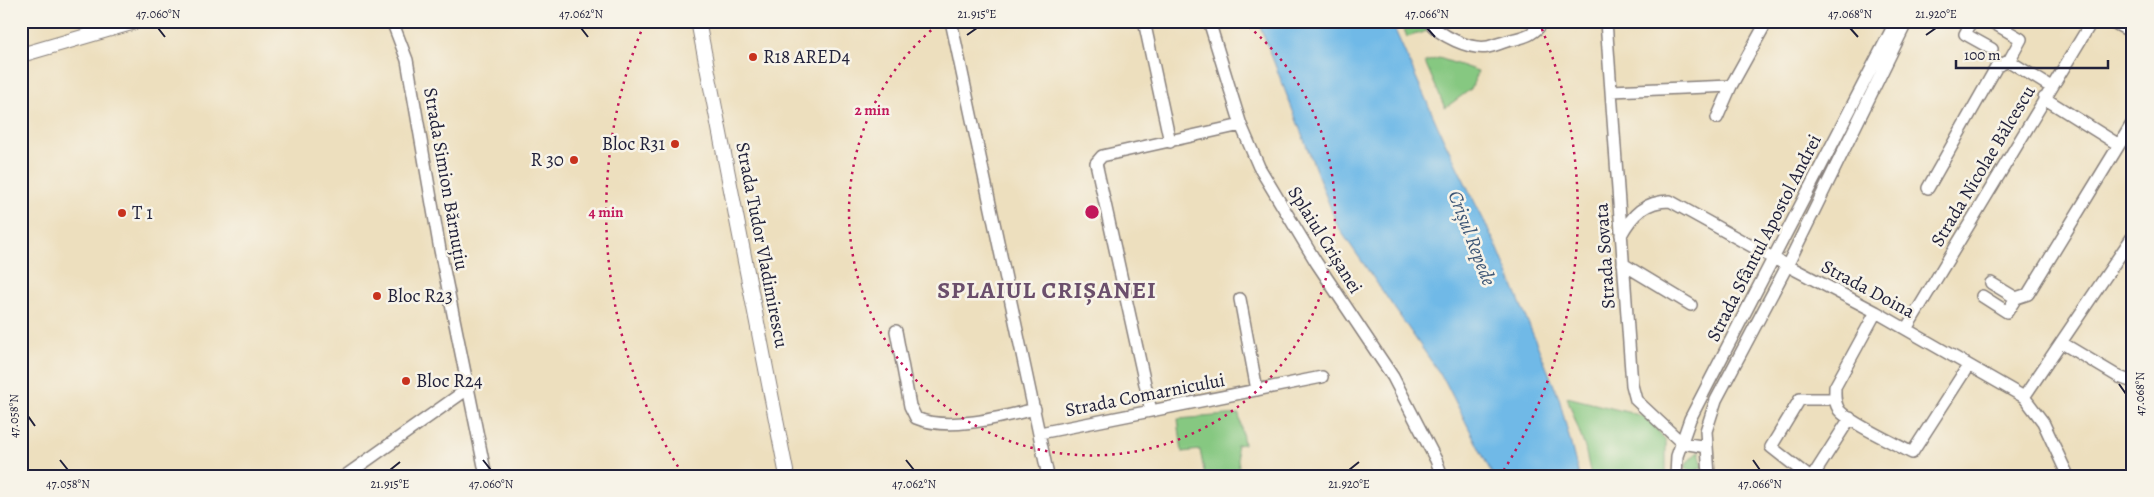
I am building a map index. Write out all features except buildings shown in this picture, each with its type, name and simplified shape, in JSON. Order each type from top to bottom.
[{"type":"street","points":[[21,55],[138,21]]},
{"type":"street","name":"Strada Simion Bărnuțiu","points":[[388,21],[399,37]]},
{"type":"street","name":"Strada Simion Bărnuțiu","points":[[392,21],[409,69],[440,250],[486,476]]},
{"type":"street","name":"Strada Tudor Vladimirescu","points":[[698,21],[787,476]]},
{"type":"street","points":[[951,21],[1048,476]]},
{"type":"street","points":[[1144,21],[1170,142]]},
{"type":"street","name":"Splaiul Crișanei","points":[[1209,21],[1241,125],[1259,167],[1316,262],[1393,377],[1439,472]]},
{"type":"street","points":[[1429,21],[1434,29],[1457,42],[1486,47],[1529,35],[1539,29],[1543,21]]},
{"type":"street","name":"Strada Sovata","points":[[1606,21],[1632,385],[1636,400],[1682,443]]},
{"type":"street","points":[[1717,118],[1731,86],[1767,21]]},
{"type":"street","name":"Strada Sfântul Apostol Andrei","points":[[1676,476],[1677,456],[1690,419],[1896,21]]},
{"type":"street","name":"Strada Sfântul Apostol Andrei","points":[[1709,476],[1706,431],[1716,400],[1787,266],[1907,21]]},
{"type":"street","points":[[1972,21],[1965,34],[1992,49]]},
{"type":"street","points":[[1928,188],[1997,66],[2009,61],[2021,39],[1990,21]]},
{"type":"street","name":"Strada Nicolae Bălcescu","points":[[1906,328],[2092,21]]},
{"type":"street","points":[[2111,21],[2133,33]]},
{"type":"street","points":[[2009,61],[2051,87]]},
{"type":"street","points":[[1611,92],[1731,86]]},
{"type":"street","points":[[2044,98],[2118,145]]},
{"type":"street","points":[[1982,296],[2007,312],[2016,298],[2028,294],[2133,122]]},
{"type":"street","points":[[1151,411],[1096,163],[1102,156],[1241,125]]},
{"type":"street","name":"Strada Doina","points":[[1621,235],[1639,210],[1658,201],[1670,201],[1787,266],[1906,328],[1968,366],[2024,397],[2042,422],[2068,476]]},
{"type":"street","points":[[2024,397],[2133,236]]},
{"type":"street","points":[[1623,264],[1691,305]]},
{"type":"street","points":[[1991,283],[2016,298]]},
{"type":"street","points":[[1240,299],[1257,390]]},
{"type":"street","points":[[1876,312],[1835,387],[1835,399],[1840,411],[1850,418],[1912,452],[1968,366]]},
{"type":"street","points":[[896,331],[910,406],[916,418],[926,422],[977,422],[1035,409]]},
{"type":"street","points":[[2062,343],[2119,378],[2133,382]]},
{"type":"street","name":"Strada Comarnicului","points":[[1040,433],[1322,377]]},
{"type":"street","points":[[345,476],[469,388]]},
{"type":"street","points":[[1808,476],[1771,447],[1800,399],[1835,399]]},
{"type":"street","points":[[1813,476],[1850,418]]},
{"type":"street","points":[[1682,443],[1707,447]]},
{"type":"green space","points":[[1401,21],[1429,21],[1434,29],[1407,37]]},
{"type":"green space","points":[[1439,58],[1478,71],[1471,89],[1445,108],[1425,62]]},
{"type":"green space","points":[[1567,397],[1647,417],[1666,441],[1666,476],[1591,476],[1585,448]]},
{"type":"green space","points":[[1239,414],[1244,444],[1236,445],[1240,473],[1228,476],[1205,476],[1200,450],[1182,452],[1178,419]]},
{"type":"green space","points":[[1699,451],[1703,467],[1697,470],[1698,476],[1693,476],[1692,471],[1685,469],[1690,459]]},
{"type":"water","name":"Crișul Repede","points":[[1258,21],[1391,21],[1443,138],[1498,249],[1559,398],[1579,476],[1493,476],[1445,381],[1338,227]]},
{"type":"place","name":"R18 ARED4","points":[[753,57]]},
{"type":"place","name":"Bloc R31","points":[[675,144]]},
{"type":"place","name":"R 30","points":[[574,160]]},
{"type":"place","name":"T 1","points":[[122,213]]},
{"type":"place","name":"Bloc R23","points":[[377,296]]},
{"type":"place","name":"Bloc R24","points":[[406,381]]},
{"type":"district","name":"SPLAIUL CRIȘANEI","points":[[1047,290]]}]
